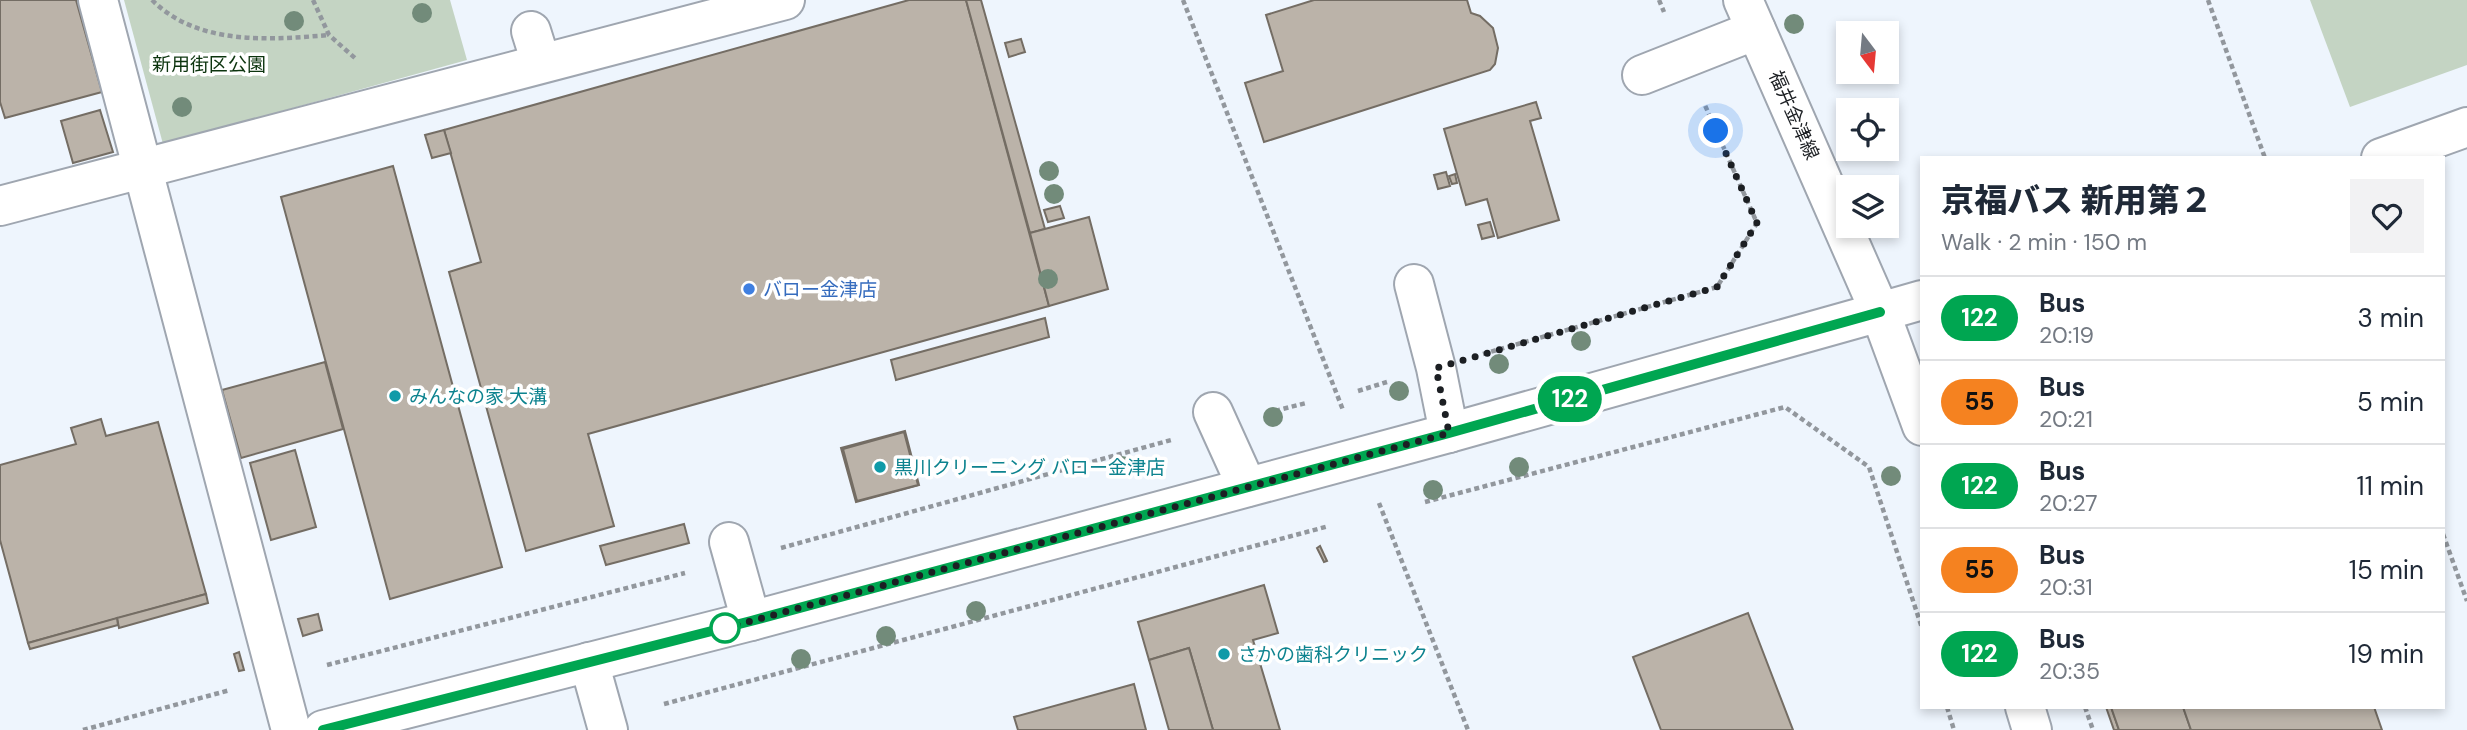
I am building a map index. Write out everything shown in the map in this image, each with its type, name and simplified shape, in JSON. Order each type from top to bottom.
[{"type":"main road","points":[[98,0],[291,730]]},
{"type":"main road","points":[[0,206],[375,108],[536,47],[785,0]]},
{"type":"main road","points":[[1642,75],[1684,57],[1750,15]]},
{"type":"main road","name":"福井金津線","points":[[1750,15],[1880,312],[1920,421]]},
{"type":"main road","points":[[2387,156],[2467,127]]},
{"type":"main road","points":[[1414,284],[1436,368],[1449,433]]},
{"type":"main road","points":[[323,730],[751,621],[1361,457],[1920,301]]},
{"type":"main road","points":[[1216,419],[1247,487]]},
{"type":"main road","points":[[732,551],[751,621]]},
{"type":"main road","points":[[589,662],[608,730]]},
{"type":"main road","points":[[2026,709],[2032,730]]},
{"type":"path","points":[[152,0],[188,26],[225,35],[273,39],[329,35]]},
{"type":"path","points":[[313,0],[329,35],[362,64],[375,108]]},
{"type":"path","points":[[1183,0],[1468,730]]},
{"type":"path","points":[[1358,391],[1717,287],[1757,223],[1659,0]]},
{"type":"path","points":[[2208,0],[2264,156]]},
{"type":"path","points":[[83,730],[1216,419],[1307,402]]},
{"type":"path","points":[[1425,502],[1785,407],[1869,467],[1920,622]]},
{"type":"path","points":[[664,704],[1329,526]]},
{"type":"path","points":[[2445,540],[2467,601]]},
{"type":"path","points":[[1948,709],[1954,730]]},
{"type":"path","points":[[2086,709],[2093,730]]},
{"type":"green space","name":"新用街区公園","points":[[124,0],[450,0],[467,60],[163,144]]},
{"type":"green space","points":[[2310,0],[2467,0],[2467,65],[2350,107]]},
{"type":"building","points":[[0,0],[76,0],[102,92],[5,118],[0,102]]},
{"type":"building","name":"バロー金津店","points":[[909,0],[966,0],[1049,306],[588,434],[614,526],[526,551],[449,272],[481,262],[444,130]]},
{"type":"building","points":[[966,0],[981,0],[1045,229],[1030,233]]},
{"type":"building","points":[[1314,0],[1467,0],[1471,13],[1480,16],[1493,28],[1498,48],[1495,64],[1490,70],[1264,142],[1245,83],[1283,71],[1266,15]]},
{"type":"building","points":[[1021,39],[1025,52],[1009,57],[1005,43]]},
{"type":"building","points":[[1536,102],[1541,118],[1530,121],[1559,220],[1498,238],[1487,199],[1466,205],[1444,129]]},
{"type":"building","points":[[100,110],[113,152],[73,163],[61,121]]},
{"type":"building","points":[[444,130],[451,153],[432,158],[425,135]]},
{"type":"building","name":"みんなの家 大溝","points":[[393,166],[502,567],[390,599],[281,197]]},
{"type":"building","points":[[1446,172],[1450,186],[1438,189],[1434,175]]},
{"type":"building","points":[[1455,174],[1457,183],[1452,184],[1449,176]]},
{"type":"building","points":[[1060,206],[1064,218],[1048,222],[1044,210]]},
{"type":"building","points":[[1089,217],[1108,289],[1049,306],[1030,233]]},
{"type":"building","points":[[1490,222],[1494,236],[1482,239],[1478,225]]},
{"type":"building","points":[[1051,271],[1054,283],[1045,286],[1042,273]]},
{"type":"building","points":[[1045,318],[1049,337],[896,380],[891,360]]},
{"type":"building","points":[[325,362],[343,429],[241,458],[222,390]]},
{"type":"building","points":[[101,419],[106,436],[158,422],[206,594],[28,643],[0,540],[0,465],[76,444],[71,428]]},
{"type":"building","points":[[905,431],[919,485],[856,502],[841,448]],"holes":[[[904,432],[918,485],[857,501],[843,449]]]},
{"type":"building","name":"黒川クリーニング バロー金津店","points":[[904,432],[918,485],[857,501],[843,449]]},
{"type":"building","points":[[295,450],[316,527],[271,540],[250,463]]},
{"type":"building","points":[[684,524],[689,543],[606,565],[600,546]]},
{"type":"building","points":[[1320,546],[1327,561],[1324,562],[1317,548]]},
{"type":"building","name":"さかの歯科クリニック","points":[[1264,585],[1278,633],[1253,640],[1280,730],[1213,730],[1189,648],[1149,660],[1138,622]]},
{"type":"building","points":[[206,594],[208,603],[119,628],[117,618]]},
{"type":"building","points":[[1748,613],[1793,730],[1661,730],[1633,657]]},
{"type":"building","points":[[318,614],[322,630],[303,636],[298,619]]},
{"type":"building","points":[[117,618],[118,625],[30,649],[28,643]]},
{"type":"building","points":[[1189,648],[1213,730],[1169,730],[1149,660]]},
{"type":"building","points":[[239,652],[244,670],[239,671],[234,654]]},
{"type":"building","points":[[1134,684],[1146,730],[1018,730],[1014,717]]},
{"type":"building","points":[[2107,709],[2112,709],[2119,730],[2114,730]]},
{"type":"building","points":[[2112,709],[2184,709],[2191,730],[2119,730]]},
{"type":"building","points":[[2184,709],[2375,709],[2382,730],[2191,730]]},
{"type":"bus line","name":"122","points":[[323,730],[751,621],[1449,433],[1880,312]]},
{"type":"place","name":"バロー金津店","points":[[749,289]]},
{"type":"place","name":"みんなの家 大溝","points":[[395,396]]},
{"type":"place","name":"黒川クリーニング バロー金津店","points":[[880,467]]},
{"type":"place","name":"さかの歯科クリニック","points":[[1224,654]]},
{"type":"route","points":[[725,628],[1449,433],[1436,368],[1717,287],[1757,223],[1716,131]]}]
